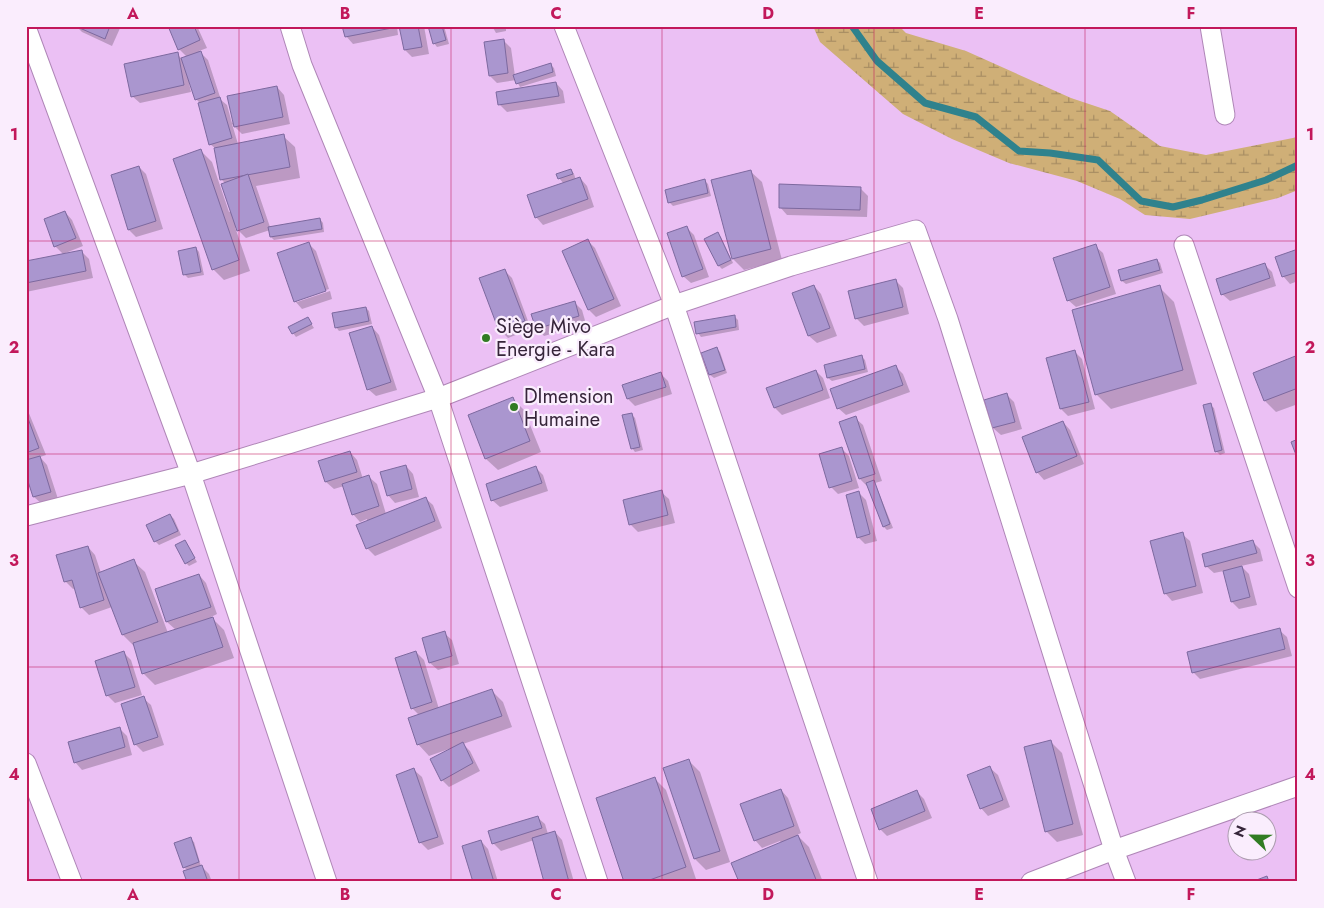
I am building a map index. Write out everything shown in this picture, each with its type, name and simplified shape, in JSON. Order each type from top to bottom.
[{"type":"street","points":[[290,26],[302,65],[438,398],[598,882]]},
{"type":"street","points":[[564,26],[674,305],[868,882]]},
{"type":"street","points":[[1210,26],[1224,115]]},
{"type":"street","points":[[26,27],[191,474],[327,882]]},
{"type":"street","points":[[26,516],[191,474],[438,398],[674,305],[791,266],[916,230],[948,319],[1114,850],[1126,882]]},
{"type":"street","points":[[1184,245],[1298,588]]},
{"type":"street","points":[[26,763],[72,882]]},
{"type":"street","points":[[1031,882],[1114,850],[1298,786]]},
{"type":"green space","points":[[813,26],[899,26],[906,33],[966,51],[1071,98],[1110,111],[1160,146],[1206,155],[1298,137],[1298,190],[1278,198],[1190,219],[1145,215],[1120,199],[1077,181],[1009,163],[952,139],[903,114],[820,42]]},
{"type":"building","points":[[75,26],[110,26],[105,39]]},
{"type":"building","points":[[168,26],[194,26],[200,40],[178,50]]},
{"type":"building","points":[[342,26],[391,26],[392,28],[345,37]]},
{"type":"building","points":[[399,26],[418,26],[422,47],[404,50]]},
{"type":"building","points":[[428,26],[442,26],[446,40],[433,44]]},
{"type":"building","points":[[504,39],[508,73],[489,76],[484,42]]},
{"type":"building","points":[[201,51],[215,93],[195,100],[181,58]]},
{"type":"building","points":[[178,52],[184,85],[131,97],[124,64]]},
{"type":"building","points":[[551,63],[553,72],[516,84],[513,75]]},
{"type":"building","points":[[556,82],[559,96],[498,105],[496,92]]},
{"type":"building","points":[[277,86],[283,117],[234,127],[227,96]]},
{"type":"building","points":[[220,97],[232,138],[209,145],[198,103]]},
{"type":"building","points":[[284,134],[290,167],[220,180],[214,148]]},
{"type":"building","points":[[201,149],[239,260],[212,270],[173,159]]},
{"type":"building","points":[[139,166],[156,221],[128,230],[111,175]]},
{"type":"building","points":[[571,169],[573,174],[558,179],[556,174]]},
{"type":"building","points":[[751,170],[771,249],[732,259],[711,180]]},
{"type":"building","points":[[248,174],[264,222],[237,231],[221,184]]},
{"type":"building","points":[[580,177],[588,199],[535,218],[527,195]]},
{"type":"building","points":[[705,179],[708,193],[668,203],[665,190]]},
{"type":"building","points":[[779,184],[861,187],[860,210],[779,208]]},
{"type":"building","points":[[65,211],[76,238],[54,247],[44,219]]},
{"type":"building","points":[[320,218],[322,229],[270,237],[268,227]]},
{"type":"building","points":[[687,226],[703,269],[682,277],[667,233]]},
{"type":"building","points":[[718,232],[731,260],[718,266],[704,239]]},
{"type":"building","points":[[588,239],[614,299],[588,310],[562,251]]},
{"type":"building","points":[[309,242],[326,291],[294,302],[277,253]]},
{"type":"building","points":[[1096,244],[1110,287],[1067,301],[1053,258]]},
{"type":"building","points":[[196,247],[201,272],[183,275],[178,251]]},
{"type":"building","points":[[1298,249],[1298,272],[1282,277],[1275,257]]},
{"type":"building","points":[[82,250],[86,271],[26,283],[26,261]]},
{"type":"building","points":[[1157,259],[1160,270],[1121,281],[1118,270]]},
{"type":"building","points":[[1265,263],[1270,278],[1221,295],[1216,279]]},
{"type":"building","points":[[505,269],[525,321],[499,331],[479,278]]},
{"type":"building","points":[[896,279],[903,307],[855,319],[848,291]]},
{"type":"building","points":[[814,285],[830,328],[808,336],[792,293]]},
{"type":"building","points":[[1160,285],[1183,370],[1095,395],[1072,310]]},
{"type":"building","points":[[575,301],[579,316],[536,329],[531,314]]},
{"type":"building","points":[[366,307],[369,321],[335,328],[332,313]]},
{"type":"building","points":[[735,315],[736,327],[696,334],[694,322]]},
{"type":"building","points":[[308,317],[312,324],[292,334],[288,327]]},
{"type":"building","points":[[372,326],[391,382],[367,390],[349,333]]},
{"type":"building","points":[[717,347],[725,370],[709,375],[701,353]]},
{"type":"building","points":[[1075,350],[1089,402],[1060,409],[1046,358]]},
{"type":"building","points":[[862,355],[865,369],[827,378],[824,365]]},
{"type":"building","points":[[1298,355],[1298,388],[1264,401],[1253,373]]},
{"type":"building","points":[[896,365],[903,385],[837,409],[830,389]]},
{"type":"building","points":[[816,370],[823,390],[774,408],[766,388]]},
{"type":"building","points":[[661,372],[666,387],[627,399],[622,385]]},
{"type":"building","points":[[1007,393],[1015,422],[992,428],[984,400]]},
{"type":"building","points":[[513,397],[530,441],[485,459],[468,415]]},
{"type":"building","points":[[1211,403],[1222,450],[1215,452],[1203,405]]},
{"type":"building","points":[[26,413],[39,448],[26,453]]},
{"type":"building","points":[[632,413],[640,447],[631,449],[622,415]]},
{"type":"building","points":[[856,416],[875,474],[859,479],[839,422]]},
{"type":"building","points":[[1063,421],[1077,456],[1036,473],[1022,437]]},
{"type":"building","points":[[1298,439],[1298,460],[1291,442]]},
{"type":"building","points":[[842,447],[852,481],[829,488],[819,454]]},
{"type":"building","points":[[350,451],[357,472],[325,482],[318,461]]},
{"type":"building","points":[[40,456],[51,492],[33,497],[26,475],[26,460]]},
{"type":"building","points":[[406,465],[412,489],[387,496],[380,472]]},
{"type":"building","points":[[536,466],[542,483],[491,501],[486,484]]},
{"type":"building","points":[[369,475],[379,506],[352,515],[342,484]]},
{"type":"building","points":[[874,480],[890,524],[883,527],[866,483]]},
{"type":"building","points":[[662,490],[668,515],[629,525],[623,500]]},
{"type":"building","points":[[859,491],[870,534],[857,538],[846,495]]},
{"type":"building","points":[[426,497],[435,521],[366,549],[356,525]]},
{"type":"building","points":[[170,514],[178,531],[154,542],[146,525]]},
{"type":"building","points":[[1183,532],[1196,586],[1164,594],[1150,541]]},
{"type":"building","points":[[185,540],[195,558],[185,564],[175,545]]},
{"type":"building","points":[[1253,540],[1257,553],[1205,567],[1202,554]]},
{"type":"building","points":[[88,546],[104,600],[80,608],[72,580],[64,582],[56,555]]},
{"type":"building","points":[[134,559],[158,622],[122,635],[98,573]]},
{"type":"building","points":[[1242,566],[1250,597],[1231,602],[1223,571]]},
{"type":"building","points":[[199,574],[211,607],[166,622],[155,589]]},
{"type":"building","points":[[213,617],[223,647],[142,674],[133,643]]},
{"type":"building","points":[[1280,628],[1285,649],[1192,673],[1187,652]]},
{"type":"building","points":[[445,631],[452,656],[429,663],[422,638]]},
{"type":"building","points":[[124,651],[135,687],[106,696],[95,661]]},
{"type":"building","points":[[416,651],[432,702],[411,709],[395,658]]},
{"type":"building","points":[[492,689],[502,716],[417,745],[408,718]]},
{"type":"building","points":[[144,696],[158,737],[134,745],[121,704]]},
{"type":"building","points":[[120,727],[125,747],[74,763],[68,742]]},
{"type":"building","points":[[1051,740],[1073,824],[1045,832],[1024,747]]},
{"type":"building","points":[[463,742],[473,763],[441,781],[430,759]]},
{"type":"building","points":[[689,759],[720,851],[694,859],[663,768]]},
{"type":"building","points":[[990,766],[1003,800],[980,809],[967,775]]},
{"type":"building","points":[[414,768],[438,837],[419,843],[396,775]]},
{"type":"building","points":[[655,777],[686,867],[644,882],[624,882],[596,798]]},
{"type":"building","points":[[781,789],[794,826],[754,841],[740,804]]},
{"type":"building","points":[[917,790],[925,811],[879,830],[871,809]]},
{"type":"building","points":[[538,816],[542,828],[492,844],[488,831]]},
{"type":"building","points":[[555,831],[569,882],[544,882],[532,838]]},
{"type":"building","points":[[798,835],[817,882],[739,882],[731,863]]},
{"type":"building","points":[[191,837],[199,862],[183,868],[174,843]]},
{"type":"building","points":[[481,840],[494,882],[473,882],[462,846]]},
{"type":"building","points":[[202,865],[208,882],[187,882],[183,871]]},
{"type":"building","points":[[1267,876],[1269,882],[1254,882],[1254,881]]},
{"type":"waterway","points":[[852,26],[877,61],[925,103],[976,117],[1019,151],[1050,153],[1098,160],[1141,201],[1173,207],[1266,180],[1298,165]]},
{"type":"place","name":"Siège Mivo Energie - Kara","points":[[486,338]]},
{"type":"place","name":"DImension Humaine","points":[[514,407]]}]
